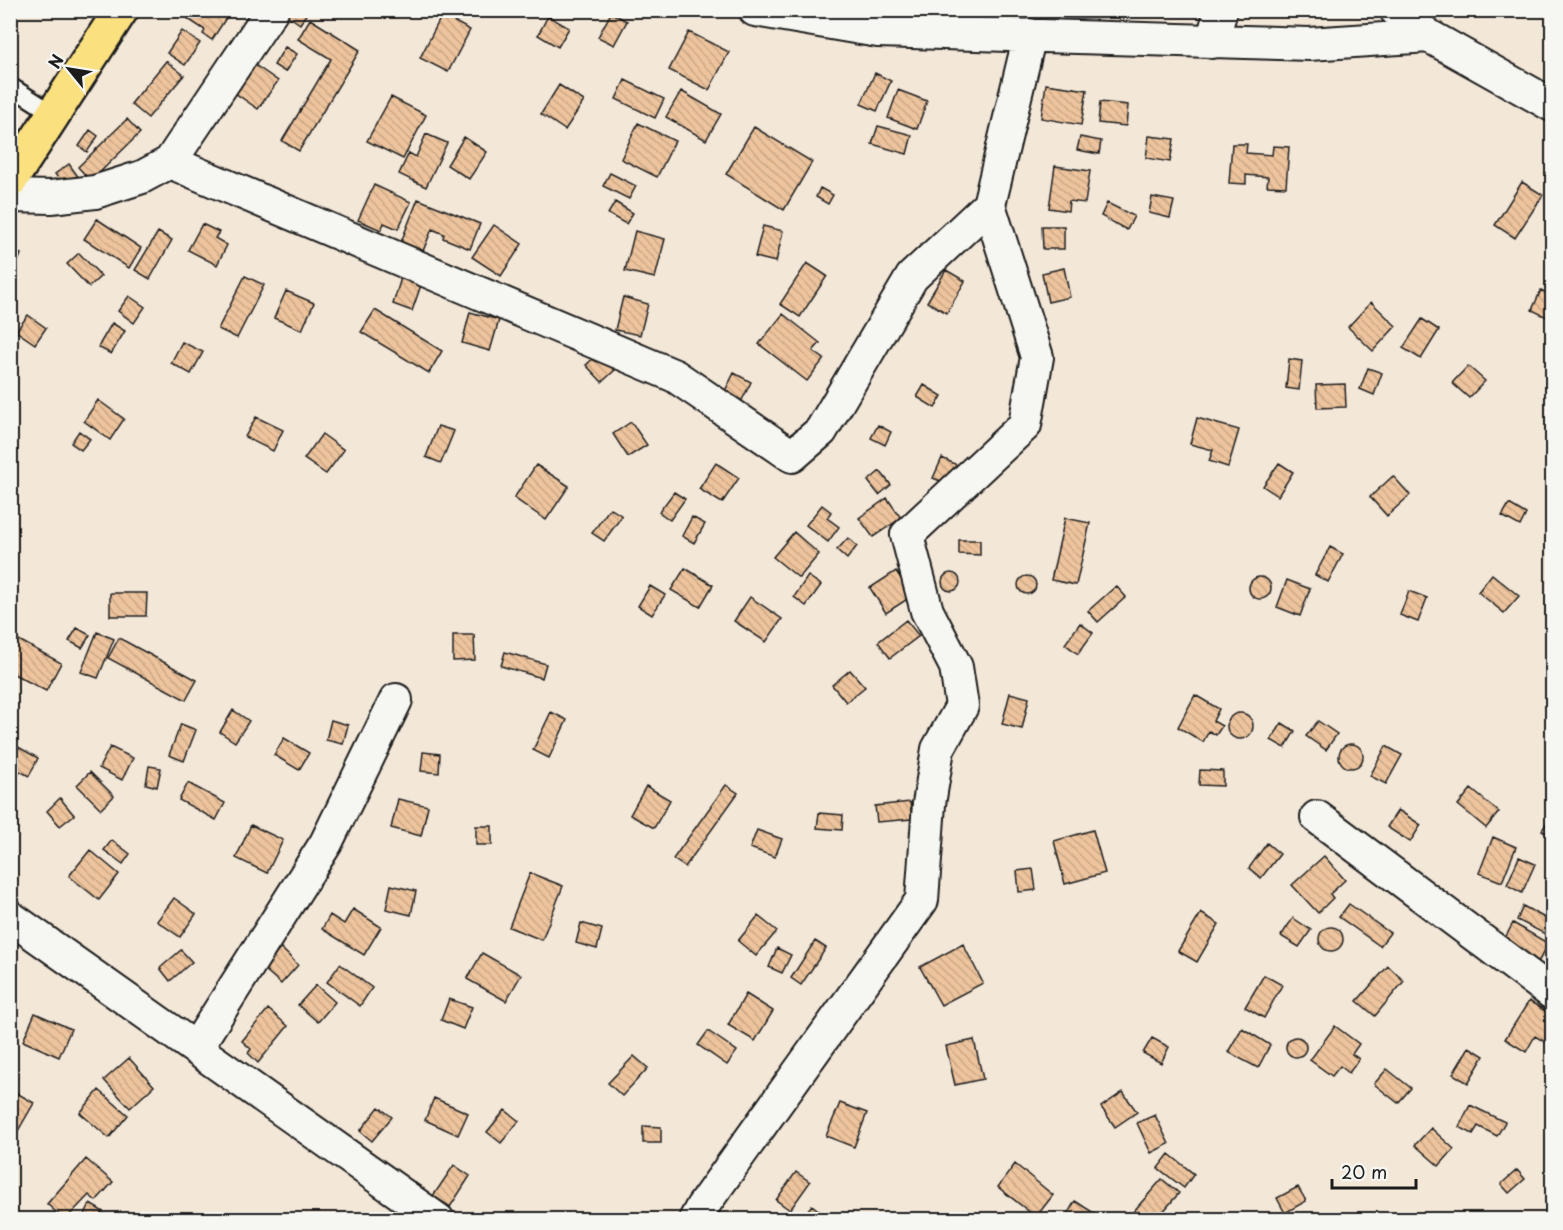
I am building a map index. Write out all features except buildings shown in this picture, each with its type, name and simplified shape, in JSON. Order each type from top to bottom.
[{"type":"highway","points":[[10,181],[121,10]]},
{"type":"street","points":[[10,196],[51,198],[95,192],[142,177],[170,162],[272,10]]},
{"type":"street","points":[[755,10],[878,31],[1309,44],[1429,36]]},
{"type":"street","points":[[1212,42],[1221,10]]},
{"type":"street","points":[[1396,10],[1429,36],[1552,105]]},
{"type":"street","points":[[695,1220],[702,1207],[922,900],[929,804],[938,750],[962,706],[956,667],[927,611],[907,535],[1025,425],[1037,357],[989,205],[1030,35]]},
{"type":"street","points":[[170,162],[675,376],[792,456],[821,431],[912,277],[989,205]]},
{"type":"street","points":[[196,1048],[326,843],[396,700]]},
{"type":"street","points":[[1317,817],[1552,993]]},
{"type":"street","points":[[10,917],[438,1220]]},
{"type":"lane","points":[[10,86],[54,114]]}]
